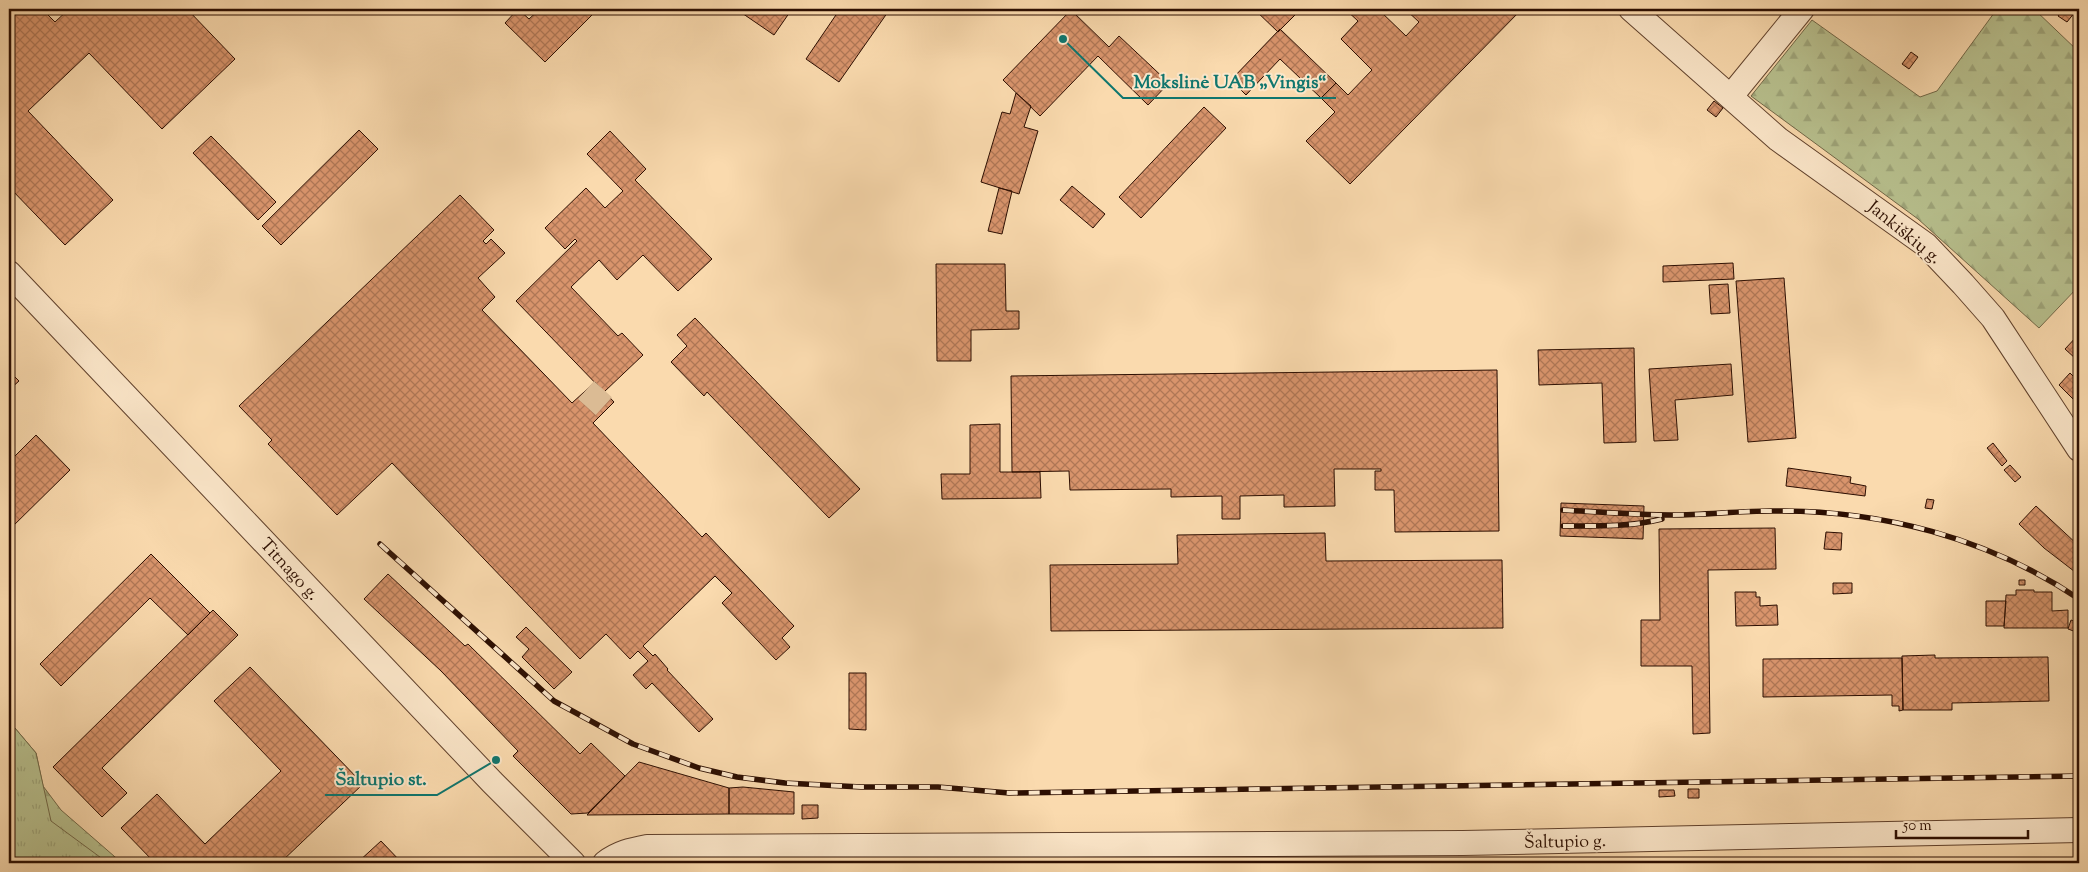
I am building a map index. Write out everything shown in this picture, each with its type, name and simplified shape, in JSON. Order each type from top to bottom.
[{"type":"street","name":"Jankiškių g.","points":[[1631,9],[1778,139],[1926,245],[1964,284],[1993,318],[2079,449]]},
{"type":"street","points":[[1730,96],[1802,9]]},
{"type":"street","name":"Titnago g.","points":[[9,273],[487,777],[573,863]]},
{"type":"street","name":"Šaltupio g.","points":[[605,863],[614,856],[628,850],[647,847],[1454,843],[2079,830]]},
{"type":"green space","points":[[1997,9],[2034,9],[2079,52],[2079,286],[2039,328],[1918,219],[1751,96],[1812,20],[1920,97],[1937,91]]},
{"type":"green space","points":[[9,721],[36,753],[43,786],[61,810],[122,863],[9,863]]},
{"type":"green space","points":[[9,721],[36,753],[51,821],[108,863],[9,863]]},
{"type":"building","points":[[9,9],[42,9],[55,22],[69,9],[187,9],[235,59],[162,129],[89,53],[28,111],[113,200],[65,245],[9,187]]},
{"type":"building","points":[[518,9],[529,19],[540,9],[598,9],[545,62],[505,23]]},
{"type":"building","points":[[736,9],[792,9],[774,35]]},
{"type":"building","points":[[840,9],[890,9],[839,82],[806,59]]},
{"type":"building","points":[[1254,9],[1301,9],[1278,32]]},
{"type":"building","points":[[1345,9],[1378,9],[1406,36],[1419,22],[1405,9],[1522,9],[1350,184],[1306,141],[1335,112],[1321,98],[1336,83],[1348,95],[1372,70],[1341,39],[1358,21]]},
{"type":"building","points":[[2063,9],[2071,9],[2075,12],[2067,22],[2058,16]]},
{"type":"building","points":[[1071,10],[1109,47],[1119,36],[1169,83],[1148,105],[1098,56],[1040,116],[1003,80]]},
{"type":"building","points":[[1280,29],[1336,83],[1321,98],[1280,59],[1246,95],[1231,80]]},
{"type":"building","points":[[1911,52],[1918,57],[1909,69],[1902,64]]},
{"type":"building","points":[[1016,93],[1031,106],[1024,127],[1038,131],[1019,194],[981,182],[1002,112],[1010,114]]},
{"type":"building","points":[[1714,101],[1723,108],[1716,117],[1707,110]]},
{"type":"building","points":[[1204,107],[1226,128],[1141,218],[1119,197]]},
{"type":"building","points":[[359,130],[378,149],[281,245],[262,226]]},
{"type":"building","points":[[610,131],[646,169],[635,180],[712,259],[678,291],[643,255],[617,280],[599,260],[571,287],[618,336],[622,333],[643,355],[604,392],[516,301],[577,241],[575,239],[565,249],[545,228],[586,188],[605,208],[623,191],[587,154]]},
{"type":"building","points":[[211,136],[276,202],[258,220],[193,153]]},
{"type":"building","points":[[1072,186],[1105,214],[1093,228],[1060,200]]},
{"type":"building","points":[[999,188],[1012,191],[1002,234],[988,231]]},
{"type":"building","points":[[460,195],[494,230],[483,241],[486,244],[491,239],[505,253],[478,278],[495,297],[482,310],[572,403],[595,382],[614,402],[593,423],[702,537],[706,533],[794,626],[782,638],[790,647],[776,660],[722,603],[732,593],[715,576],[643,646],[653,656],[655,654],[667,670],[713,719],[699,732],[652,683],[646,689],[633,675],[648,661],[638,651],[630,659],[606,634],[580,659],[392,463],[337,515],[268,444],[272,440],[239,406]]},
{"type":"building","points":[[1733,263],[1734,279],[1663,282],[1663,266]]},
{"type":"building","points":[[936,264],[1005,264],[1006,311],[1019,311],[1019,329],[971,330],[971,361],[937,361]]},
{"type":"building","points":[[1784,278],[1796,438],[1748,442],[1736,281]]},
{"type":"building","points":[[1728,284],[1730,313],[1711,314],[1709,285]]},
{"type":"building","points":[[695,318],[860,489],[829,518],[707,392],[704,396],[671,362],[687,346],[677,335]]},
{"type":"building","points":[[2079,334],[2079,355],[2076,359],[2065,349]]},
{"type":"building","points":[[1634,348],[1636,442],[1604,443],[1602,383],[1539,385],[1538,350]]},
{"type":"building","points":[[1731,364],[1733,395],[1675,400],[1678,440],[1654,441],[1649,369]]},
{"type":"building","points":[[1497,370],[1499,531],[1395,532],[1394,490],[1375,490],[1375,471],[1381,471],[1381,469],[1334,469],[1335,506],[1284,507],[1284,495],[1240,496],[1240,519],[1222,519],[1222,496],[1171,497],[1171,489],[1070,490],[1069,471],[1012,472],[1011,376]]},
{"type":"building","points":[[9,371],[19,381],[9,390]]},
{"type":"building","points":[[2070,373],[2079,382],[2079,405],[2059,385]]},
{"type":"building","points":[[1000,424],[1000,472],[1040,472],[1041,498],[942,499],[941,474],[970,474],[970,425]]},
{"type":"building","points":[[36,435],[70,470],[9,530],[9,462]]},
{"type":"building","points":[[1993,443],[2007,461],[2002,466],[1987,448]]},
{"type":"building","points":[[2010,465],[2021,477],[2015,482],[2004,470]]},
{"type":"building","points":[[1788,468],[1851,477],[1850,483],[1866,486],[1865,496],[1786,486]]},
{"type":"building","points":[[1927,499],[1934,500],[1932,509],[1925,508]]},
{"type":"building","points":[[1561,503],[1644,506],[1643,539],[1560,536]]},
{"type":"building","points":[[2036,506],[2079,546],[2079,575],[2044,548],[2019,524]]},
{"type":"building","points":[[1775,528],[1776,569],[1708,570],[1710,733],[1693,734],[1692,666],[1641,666],[1641,620],[1660,620],[1659,529]]},
{"type":"building","points":[[1826,532],[1842,533],[1841,550],[1824,549]]},
{"type":"building","points":[[1325,533],[1326,561],[1502,560],[1503,628],[1051,631],[1050,565],[1178,564],[1177,535]]},
{"type":"building","points":[[151,554],[210,613],[188,635],[150,598],[61,686],[40,664]]},
{"type":"building","points":[[388,574],[465,646],[468,644],[580,754],[591,743],[625,776],[588,813],[571,814],[513,756],[518,751],[441,671],[364,599]]},
{"type":"building","points":[[2019,580],[2025,580],[2025,585],[2019,585]]},
{"type":"building","points":[[1833,583],[1852,583],[1852,593],[1833,594]]},
{"type":"building","points":[[2016,590],[2052,592],[2052,611],[2068,610],[2068,628],[2004,628],[2006,595],[2016,595]]},
{"type":"building","points":[[1735,592],[1756,592],[1756,597],[1760,597],[1760,606],[1777,605],[1778,625],[1736,626]]},
{"type":"building","points":[[1986,601],[2006,601],[2004,626],[1986,626]]},
{"type":"building","points":[[213,610],[238,635],[102,768],[127,793],[102,817],[53,767]]},
{"type":"building","points":[[2071,620],[2079,623],[2079,633],[2068,629]]},
{"type":"building","points":[[526,627],[572,672],[554,689],[522,657],[529,649],[516,637]]},
{"type":"building","points":[[1935,655],[1935,658],[2048,657],[2049,701],[1952,703],[1952,710],[1903,710],[1902,656]]},
{"type":"building","points":[[1902,658],[1903,710],[1899,711],[1899,706],[1892,706],[1892,695],[1763,697],[1763,659]]},
{"type":"building","points":[[250,667],[363,784],[280,863],[155,863],[121,828],[157,794],[205,844],[281,771],[214,701]]},
{"type":"building","points":[[849,673],[866,673],[866,730],[849,729]]},
{"type":"building","points":[[639,762],[729,788],[729,814],[587,815]]},
{"type":"building","points":[[743,787],[794,792],[794,814],[729,814],[729,788]]},
{"type":"building","points":[[1688,789],[1699,789],[1699,798],[1688,798]]},
{"type":"building","points":[[1659,790],[1674,790],[1675,796],[1659,797]]},
{"type":"building","points":[[802,805],[818,805],[818,818],[802,819]]},
{"type":"building","points":[[381,841],[402,863],[358,862]]},
{"type":"building","points":[[448,858],[453,863],[442,863]]},
{"type":"building","points":[[2079,862],[2079,863],[2025,863]]},
{"type":"tunnel","points":[[586,390],[607,409]]},
{"type":"railway","points":[[1563,510],[1672,515],[1759,511],[1852,515],[1932,531],[1970,544],[2008,559],[2079,599]]},
{"type":"railway","points":[[1563,526],[1625,525],[1662,519]]},
{"type":"railway","points":[[380,544],[554,701],[633,744],[699,768],[737,777],[785,783],[861,787],[938,787],[1009,793],[2079,776]]},
{"type":"place","name":"Mokslinė UAB „Vingis“","points":[[1063,39]]},
{"type":"place","name":"Šaltupio st.","points":[[496,760]]}]
